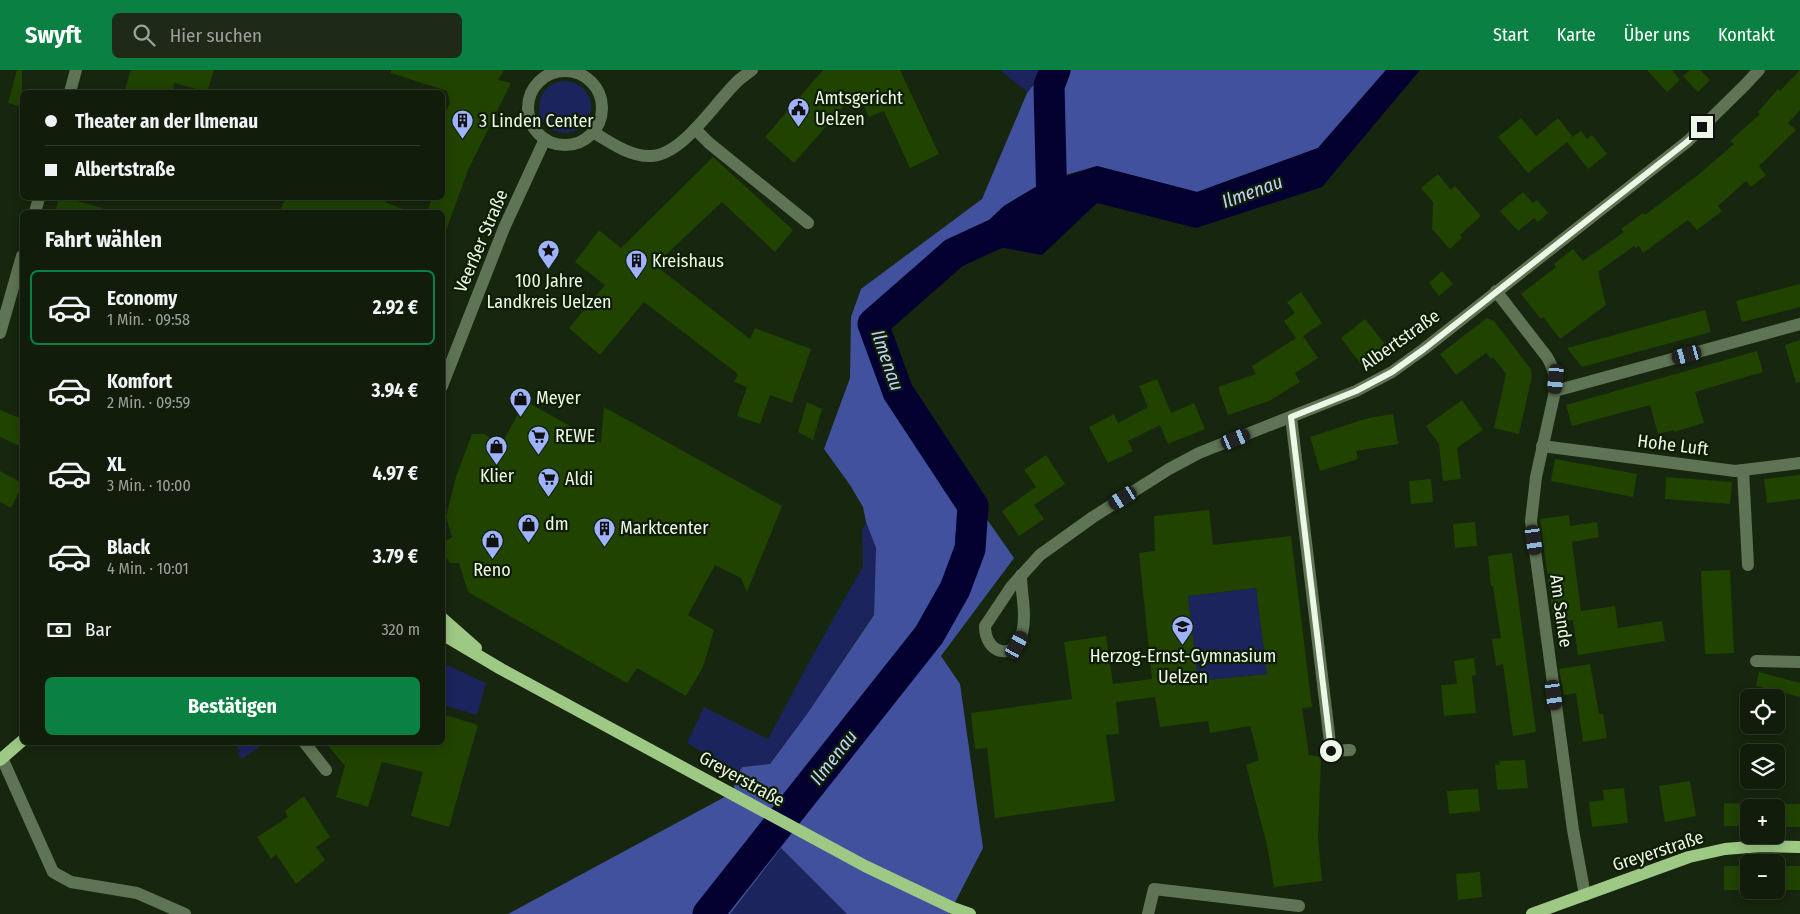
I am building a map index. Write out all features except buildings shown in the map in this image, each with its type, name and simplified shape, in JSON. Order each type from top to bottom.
[{"type":"main road","name":"Greyerstraße","points":[[445,621],[501,669]]},
{"type":"main road","name":"Greyerstraße","points":[[445,636],[501,669],[865,866],[952,911],[970,914]]},
{"type":"main road","points":[[1,759],[20,743]]},
{"type":"main road","name":"Greyerstraße","points":[[1532,914],[1689,857],[1725,849],[1761,846],[1800,848]]},
{"type":"street","points":[[71,90],[76,70]]},
{"type":"street","points":[[593,132],[620,148],[638,155],[650,157],[662,154],[684,141],[740,79],[752,70]]},
{"type":"street","name":"Albertstraße","points":[[1021,575],[1024,617],[1022,635],[1017,645],[1009,650],[1000,651],[992,647],[988,642],[985,635],[985,626],[1021,575],[1040,555],[1068,533],[1169,469],[1199,453],[1356,391],[1392,372],[1424,349],[1688,141],[1759,70]]},
{"type":"street","points":[[562,71],[592,74],[594,85],[602,100],[601,117],[593,132],[585,140],[576,144],[554,144],[545,139],[532,126],[528,108],[532,91],[542,74],[562,71]]},
{"type":"street","points":[[695,129],[709,143],[808,223]]},
{"type":"street","name":"Veerßer Straße","points":[[445,378],[504,228],[545,139]]},
{"type":"street","points":[[0,334],[20,263]]},
{"type":"street","name":"Am Sande","points":[[1496,291],[1553,366],[1556,379],[1555,392],[1536,477],[1531,521],[1573,830],[1585,895]]},
{"type":"street","points":[[1555,392],[1800,324]]},
{"type":"street","points":[[445,350],[455,353]]},
{"type":"street","points":[[1291,417],[1331,751],[1350,750]]},
{"type":"street","name":"Hohe Luft","points":[[1542,446],[1735,471],[1800,463]]},
{"type":"street","points":[[1743,470],[1748,565]]},
{"type":"street","points":[[1756,662],[1800,662]]},
{"type":"street","points":[[306,745],[326,770]]},
{"type":"street","points":[[1,759],[52,872],[71,882],[137,893],[186,914]]},
{"type":"street","points":[[1148,914],[1154,889],[1299,906]]},
{"type":"shaded area","points":[[1000,70],[1044,70],[1027,92]]},
{"type":"shaded area","points":[[1045,70],[1386,70],[1318,148],[1197,192],[1097,166],[1051,179],[1004,206],[954,253],[873,323],[898,392],[1014,558],[941,656],[960,684],[983,848],[949,914],[847,914],[781,848],[730,914],[508,914],[732,793],[742,767],[770,764],[807,714],[874,615],[876,548],[866,522],[863,507],[824,449],[850,378],[851,317],[861,289],[982,199],[1027,93]]},
{"type":"shaded area","points":[[565,81],[579,85],[587,93],[591,107],[587,121],[579,129],[565,133],[551,129],[543,121],[539,107],[543,93],[551,85]]},
{"type":"shaded area","points":[[866,522],[876,548],[874,614],[807,714],[770,764],[742,767],[739,773],[687,743],[704,707],[768,739],[863,566],[862,530]]},
{"type":"shaded area","points":[[1256,588],[1267,674],[1198,681],[1188,596]]},
{"type":"shaded area","points":[[445,664],[486,683],[477,715],[445,706]]},
{"type":"shaded area","points":[[235,745],[262,745],[242,759],[238,753],[240,751]]},
{"type":"shaded area","points":[[781,848],[847,914],[730,914]]},
{"type":"water","points":[[1386,70],[1420,70],[1322,187],[1196,228],[1097,203],[1042,255],[1004,248],[954,253],[1004,206],[1039,185],[1097,166],[1197,192],[1318,148]]},
{"type":"waterway","points":[[1052,208],[1049,86],[1055,70]]},
{"type":"waterway","name":"Ilmenau","points":[[708,914],[929,635],[955,589],[970,549],[973,506],[898,392],[873,324],[954,253],[993,235]]},
{"type":"place","name":"Amtsgericht Uelzen","points":[[799,127]]},
{"type":"place","name":"3 Linden Center","points":[[463,140]]},
{"type":"place","name":"100 Jahre Landkreis Uelzen","points":[[549,270]]},
{"type":"place","name":"Kreishaus","points":[[636,280]]},
{"type":"place","name":"Meyer","points":[[520,417]]},
{"type":"place","name":"REWE","points":[[539,455]]},
{"type":"place","name":"Klier","points":[[497,465]]},
{"type":"place","name":"Aldi","points":[[549,498]]},
{"type":"place","name":"dm","points":[[529,543]]},
{"type":"place","name":"Marktcenter","points":[[604,547]]},
{"type":"place","name":"Reno","points":[[492,559]]},
{"type":"place","name":"Herzog-Ernst-Gymnasium Uelzen","points":[[1183,645]]},
{"type":"route","points":[[1331,751],[1291,417],[1356,391],[1392,372],[1424,349],[1688,141],[1702,127]]}]
